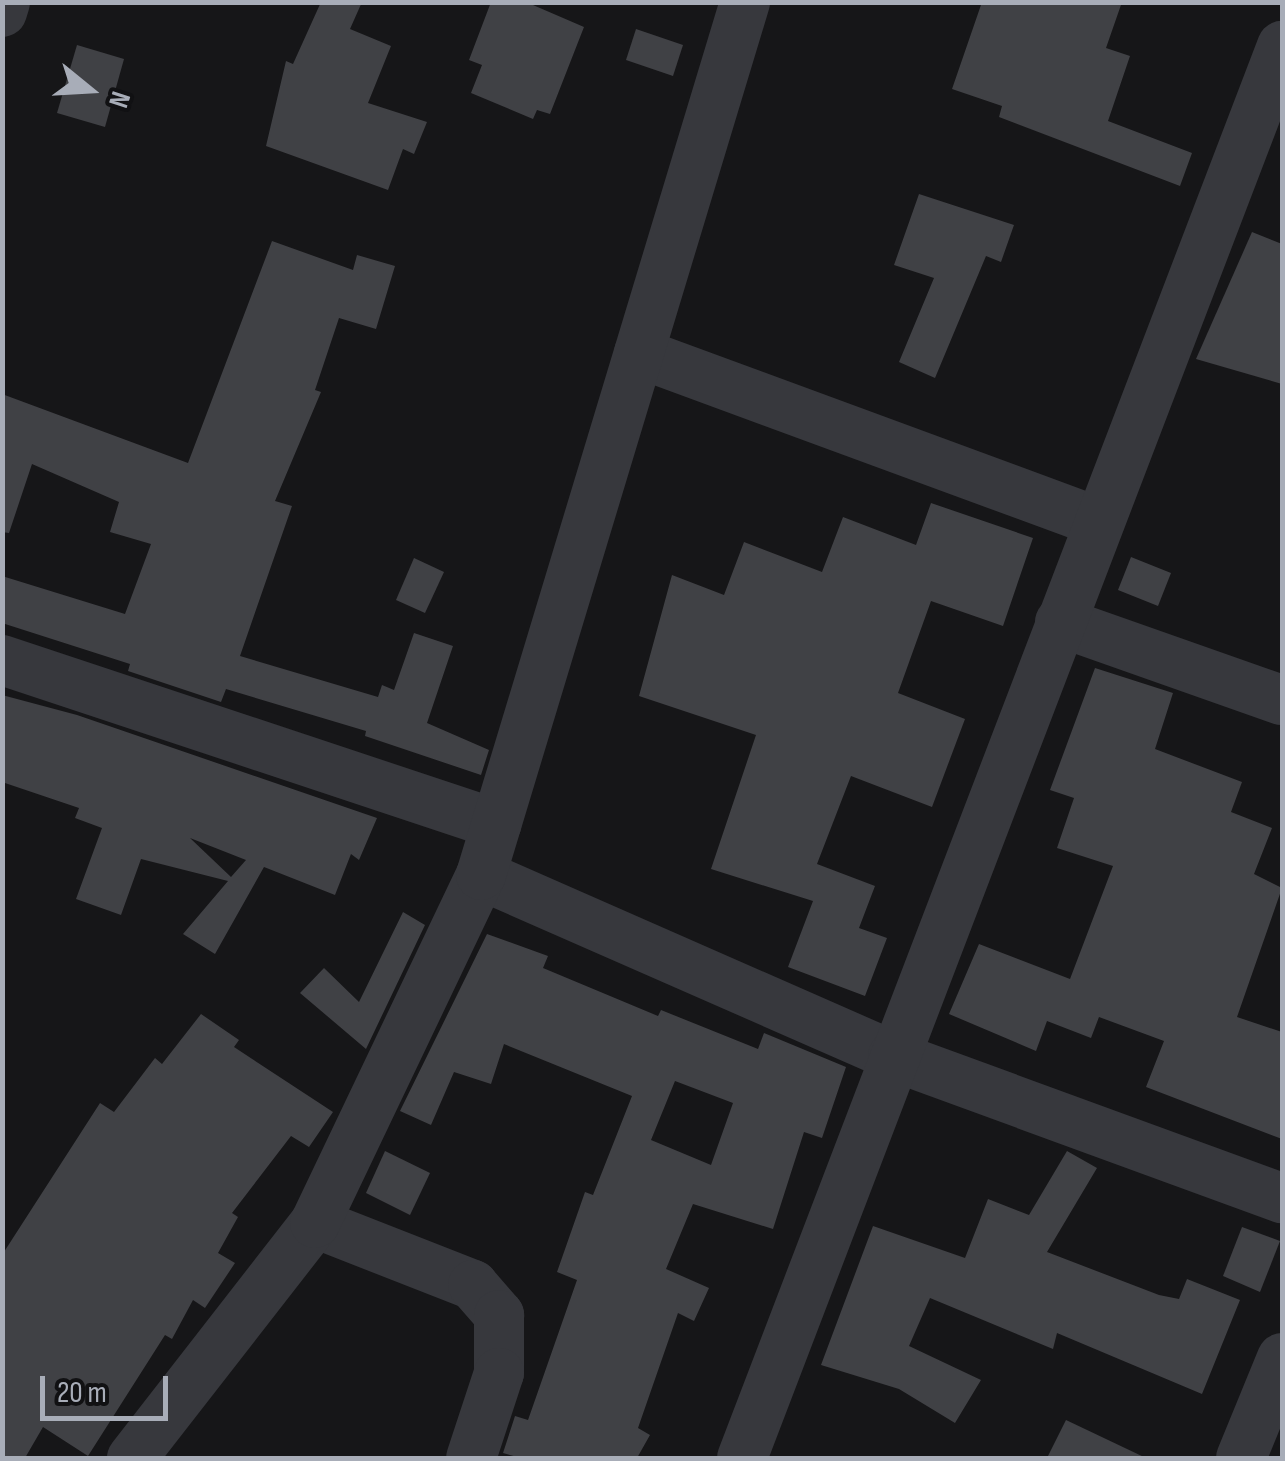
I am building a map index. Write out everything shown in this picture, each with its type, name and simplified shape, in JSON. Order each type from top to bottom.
[{"type":"street","points":[[2,12],[6,2]]},
{"type":"street","points":[[132,1458],[316,1223],[481,875],[745,2]]},
{"type":"street","points":[[742,1458],[1282,46]]},
{"type":"street","points":[[638,353],[1098,522]]},
{"type":"street","points":[[1060,622],[1282,700]]},
{"type":"street","points":[[2,660],[496,824]]},
{"type":"street","points":[[481,875],[893,1056],[1282,1198]]},
{"type":"street","points":[[316,1223],[473,1285],[498,1316],[499,1372],[471,1458]]},
{"type":"street","points":[[1241,1458],[1282,1358]]},
{"type":"building","points":[[321,2],[362,2],[350,29],[391,46],[368,103],[427,122],[414,154],[403,149],[388,190],[266,146],[286,61],[293,64]]},
{"type":"building","points":[[491,2],[526,2],[584,27],[550,114],[537,110],[533,119],[471,93],[482,65],[469,60]]},
{"type":"building","points":[[982,2],[1122,2],[1106,48],[1130,56],[1108,121],[1192,153],[1180,186],[999,117],[1002,106],[952,89]]},
{"type":"building","points":[[636,29],[683,45],[673,76],[626,60]]},
{"type":"building","points":[[77,45],[124,59],[105,127],[57,113]]},
{"type":"building","points":[[919,194],[1014,225],[1001,262],[986,256],[935,378],[899,362],[934,278],[894,265]]},
{"type":"building","points":[[1252,232],[1282,244],[1282,384],[1196,359]]},
{"type":"building","points":[[272,241],[353,270],[357,255],[395,266],[376,329],[339,318],[315,390],[321,392],[275,501],[292,506],[240,656],[378,697],[382,685],[394,690],[414,633],[453,646],[427,723],[489,750],[481,775],[365,736],[366,731],[226,689],[221,702],[128,671],[130,664],[2,623],[2,576],[125,614],[151,544],[110,532],[119,502],[32,464],[9,533],[2,532],[2,394],[188,463]]},
{"type":"building","points":[[931,503],[1033,538],[1003,626],[931,601],[898,693],[965,719],[932,807],[851,776],[817,864],[875,886],[859,928],[887,938],[865,996],[788,967],[813,901],[711,869],[756,735],[639,696],[672,575],[724,595],[744,542],[822,572],[843,517],[916,545]]},
{"type":"building","points":[[1131,557],[1171,573],[1158,606],[1118,590]]},
{"type":"building","points":[[414,558],[444,572],[425,613],[396,600]]},
{"type":"building","points":[[1095,668],[1173,693],[1155,749],[1242,782],[1231,812],[1272,828],[1254,874],[1282,888],[1237,1017],[1282,1032],[1282,1139],[1146,1087],[1164,1041],[1099,1017],[1091,1038],[1047,1021],[1036,1051],[949,1014],[979,944],[1070,979],[1113,866],[1057,848],[1074,798],[1050,790]]},
{"type":"building","points":[[2,695],[77,715],[377,818],[359,860],[351,854],[335,895],[264,867],[215,954],[183,934],[228,881],[141,859],[121,915],[76,899],[102,828],[75,818],[79,808],[2,782]],"holes":[[[190,838],[246,860],[231,877]]]},
{"type":"building","points":[[403,912],[425,925],[366,1049],[300,993],[324,968],[359,1002]]},
{"type":"building","points":[[487,934],[548,956],[543,968],[658,1016],[661,1010],[758,1049],[764,1033],[846,1067],[822,1138],[804,1132],[773,1229],[693,1204],[666,1269],[709,1288],[694,1321],[678,1313],[638,1428],[650,1435],[637,1458],[521,1458],[503,1453],[515,1416],[528,1420],[577,1280],[557,1272],[585,1192],[593,1195],[632,1096],[504,1044],[491,1084],[454,1072],[431,1125],[400,1111]],"holes":[[[675,1081],[733,1103],[711,1165],[651,1140]]]},
{"type":"building","points":[[201,1014],[239,1040],[234,1047],[333,1112],[309,1147],[291,1136],[232,1213],[238,1217],[218,1253],[235,1263],[205,1308],[193,1300],[172,1339],[165,1335],[88,1456],[43,1427],[25,1458],[2,1458],[2,1255],[100,1103],[114,1112],[155,1058],[162,1064]]},
{"type":"building","points":[[385,1151],[430,1173],[410,1215],[366,1193]]},
{"type":"building","points":[[1067,1151],[1097,1168],[1047,1252],[1159,1295],[1179,1299],[1187,1279],[1240,1300],[1202,1394],[1057,1333],[1053,1349],[930,1298],[909,1346],[981,1380],[955,1423],[899,1389],[821,1365],[873,1226],[965,1258],[988,1199],[1029,1215]]},
{"type":"building","points":[[1242,1227],[1280,1241],[1260,1292],[1223,1276]]},
{"type":"building","points":[[1066,1420],[1146,1458],[1047,1458]]}]
